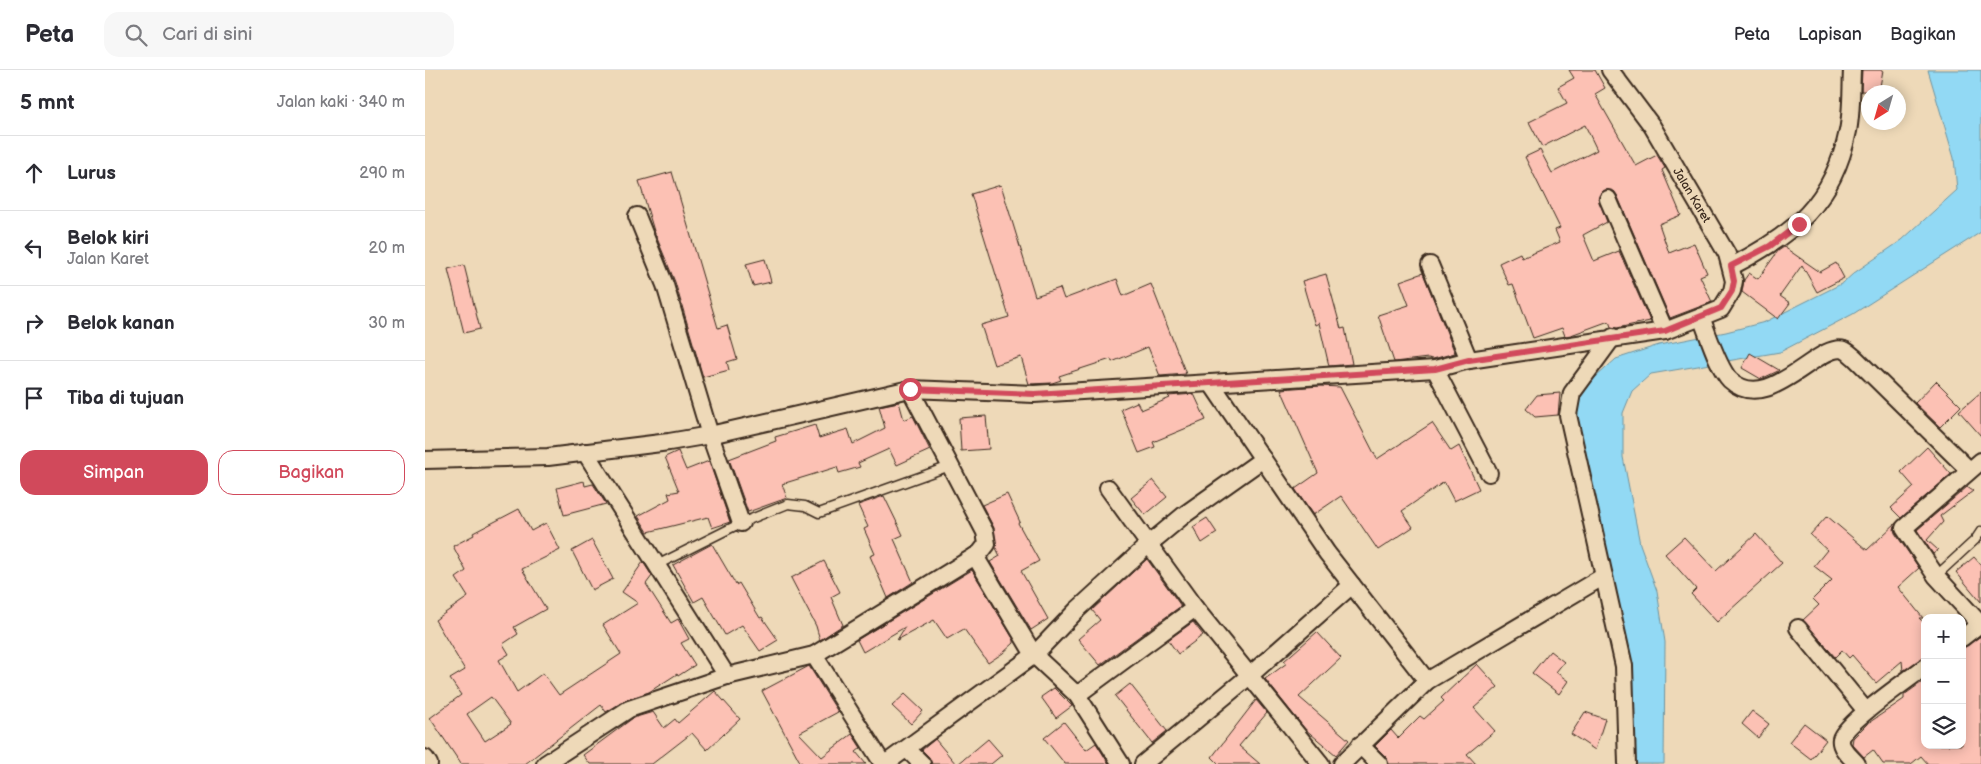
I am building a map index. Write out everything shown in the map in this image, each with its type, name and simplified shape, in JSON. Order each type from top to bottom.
[{"type":"street","name":"Jalan Karet","points":[[425,460],[548,457],[709,435],[910,389],[1035,394],[1435,369],[1469,360],[1613,337],[1665,331],[1721,308],[1729,299],[1734,281],[1731,266],[1727,254],[1651,126],[1610,70]]},
{"type":"street","points":[[1731,266],[1770,246],[1799,224],[1826,190],[1839,163],[1848,129],[1852,70]]},
{"type":"street","points":[[1607,199],[1665,331]]},
{"type":"street","points":[[637,216],[665,285],[709,435],[741,523]]},
{"type":"street","points":[[1430,265],[1469,360]]},
{"type":"street","points":[[1701,317],[1729,379],[1741,387],[1765,388],[1789,377],[1822,356],[1835,350],[1844,350],[1854,356],[1975,466],[1903,528],[1936,576],[1981,624],[1966,635]]},
{"type":"street","points":[[1613,337],[1572,393],[1568,415],[1624,666],[1627,764]]},
{"type":"street","points":[[1435,369],[1489,473]]},
{"type":"street","points":[[1211,383],[1327,553],[1427,680]]},
{"type":"street","points":[[545,764],[629,709],[727,676],[814,655],[975,556],[987,544],[985,532],[910,389]]},
{"type":"street","points":[[585,452],[727,676]]},
{"type":"street","points":[[814,655],[884,764],[1034,655],[1077,610],[1149,544],[1184,515],[1263,459]]},
{"type":"street","points":[[1108,488],[1195,608],[1248,677],[1321,764]]},
{"type":"street","points":[[975,556],[1034,655],[1077,694],[1121,764]]},
{"type":"street","points":[[1341,764],[1427,680],[1604,576]]},
{"type":"street","points":[[1143,764],[1248,677],[1352,585]]},
{"type":"street","points":[[1077,694],[1195,608]]},
{"type":"street","points":[[1798,628],[1866,712]]},
{"type":"street","points":[[1857,764],[1843,748],[1840,741],[1843,735],[1866,712],[1921,670]]},
{"type":"street","points":[[1360,745],[1379,764]]},
{"type":"street","points":[[907,748],[921,764]]},
{"type":"street","points":[[425,758],[429,764]]},
{"type":"lane","points":[[657,565],[741,523],[788,504],[805,506],[819,513],[950,466]]},
{"type":"lane","points":[[1936,576],[1975,540],[1981,531]]},
{"type":"water","points":[[1928,70],[1981,70],[1981,232],[1853,314],[1780,352],[1651,374],[1632,391],[1623,413],[1623,457],[1640,544],[1657,591],[1665,642],[1664,764],[1623,764],[1632,666],[1592,510],[1576,404],[1586,386],[1616,359],[1659,345],[1726,332],[1765,322],[1843,283],[1854,273],[1902,240],[1957,190],[1954,158]]},
{"type":"building","points":[[1569,70],[1595,70],[1605,88],[1595,94],[1636,166],[1657,155],[1665,168],[1662,170],[1681,215],[1659,224],[1669,253],[1694,243],[1707,273],[1700,276],[1712,302],[1670,318],[1617,195],[1614,191],[1605,190],[1598,198],[1607,222],[1583,235],[1594,261],[1619,251],[1650,321],[1617,328],[1611,327],[1609,321],[1571,335],[1565,336],[1562,328],[1533,338],[1513,284],[1509,285],[1499,263],[1520,253],[1522,258],[1560,242],[1555,230],[1560,228],[1525,157],[1540,150],[1552,173],[1597,150],[1585,125],[1542,147],[1529,122],[1567,103],[1558,87],[1574,78]]},
{"type":"building","points":[[1862,70],[1883,70],[1880,85],[1861,85]]},
{"type":"building","points":[[672,172],[718,328],[727,325],[737,359],[727,362],[729,370],[703,377],[675,282],[654,231],[639,181]]},
{"type":"building","points":[[1001,185],[1035,296],[1060,288],[1064,299],[1117,279],[1123,296],[1151,284],[1186,374],[1160,376],[1148,347],[1112,362],[1111,359],[1059,376],[1061,380],[1052,383],[1029,384],[1021,357],[994,365],[981,325],[1009,317],[971,194]]},
{"type":"building","points":[[1784,247],[1820,272],[1836,263],[1844,278],[1817,292],[1802,265],[1780,296],[1790,303],[1778,319],[1742,292],[1744,280],[1749,273],[1758,279],[1778,251]]},
{"type":"building","points":[[765,259],[771,282],[753,286],[746,264]]},
{"type":"building","points":[[464,265],[480,329],[464,333],[448,269]]},
{"type":"building","points":[[1423,273],[1455,353],[1433,359],[1394,362],[1378,315],[1409,305],[1400,281]]},
{"type":"building","points":[[1326,274],[1341,329],[1345,328],[1352,364],[1329,366],[1319,323],[1315,325],[1302,281]]},
{"type":"building","points":[[1750,353],[1779,370],[1761,379],[1742,368]]},
{"type":"building","points":[[1936,381],[1961,406],[1940,427],[1915,403]]},
{"type":"building","points":[[1320,386],[1340,387],[1377,459],[1432,423],[1451,451],[1459,446],[1479,489],[1454,501],[1444,482],[1402,511],[1413,527],[1378,550],[1341,496],[1313,515],[1295,489],[1318,473],[1281,389]]},
{"type":"building","points":[[1981,392],[1981,436],[1959,411]]},
{"type":"building","points":[[1560,393],[1558,415],[1535,417],[1526,409],[1537,395]]},
{"type":"building","points":[[1194,394],[1206,420],[1153,442],[1155,447],[1139,453],[1121,409],[1137,402],[1141,410],[1170,398],[1168,396]]},
{"type":"building","points":[[899,402],[904,420],[913,416],[930,450],[897,465],[889,449],[858,463],[860,467],[839,473],[837,467],[782,484],[787,498],[748,512],[729,459],[776,441],[775,437],[815,425],[819,438],[848,429],[853,444],[885,428],[879,406]]},
{"type":"building","points":[[986,416],[989,449],[961,451],[959,418]]},
{"type":"building","points":[[1927,447],[1951,474],[1901,518],[1891,508],[1914,487],[1901,472]]},
{"type":"building","points":[[678,451],[686,470],[709,461],[730,522],[712,528],[708,517],[648,532],[638,516],[670,499],[668,493],[679,491],[665,457]]},
{"type":"building","points":[[1153,480],[1167,497],[1145,515],[1131,498]]},
{"type":"building","points":[[584,481],[585,486],[593,484],[606,504],[564,515],[557,488]]},
{"type":"building","points":[[1967,487],[1973,491],[1940,516],[1943,522],[1927,540],[1938,550],[1933,554],[1917,530]]},
{"type":"building","points":[[1007,494],[1020,522],[1018,523],[1039,561],[1021,571],[1048,619],[1031,630],[990,562],[1000,556],[996,548],[994,528],[982,505]]},
{"type":"building","points":[[884,496],[903,535],[894,539],[913,582],[888,598],[870,556],[875,554],[864,529],[868,527],[858,505]]},
{"type":"building","points":[[519,509],[531,531],[546,523],[560,550],[522,569],[546,609],[514,627],[518,634],[503,644],[509,654],[499,660],[517,692],[543,673],[559,695],[621,654],[603,625],[638,603],[622,592],[643,562],[652,576],[646,584],[671,623],[678,619],[689,639],[681,643],[695,665],[649,692],[626,700],[606,712],[601,705],[525,764],[461,764],[430,718],[461,695],[450,679],[465,670],[435,620],[468,597],[456,578],[466,571],[453,546],[474,535],[473,533]],"holes":[[[491,697],[511,724],[485,741],[467,714]]]},
{"type":"building","points":[[1827,516],[1867,550],[1897,522],[1894,529],[1895,533],[1919,568],[1898,587],[1921,616],[1921,618],[1919,618],[1921,620],[1921,660],[1903,671],[1902,661],[1876,683],[1852,655],[1849,658],[1842,650],[1835,657],[1803,620],[1819,605],[1813,599],[1832,580],[1814,566],[1827,550],[1810,535]]},
{"type":"building","points":[[1207,518],[1217,533],[1202,543],[1193,527]]},
{"type":"building","points":[[1756,534],[1782,563],[1717,622],[1691,594],[1696,589],[1665,554],[1684,537],[1716,571]]},
{"type":"building","points":[[592,540],[613,579],[592,590],[572,551]]},
{"type":"building","points":[[712,544],[736,585],[739,583],[760,618],[762,617],[778,640],[760,651],[742,625],[725,635],[703,597],[694,602],[673,565]]},
{"type":"building","points":[[1974,557],[1981,565],[1981,602],[1956,572]]},
{"type":"building","points":[[1147,559],[1181,606],[1100,665],[1078,639],[1100,620],[1092,610]]},
{"type":"building","points":[[824,561],[840,592],[831,597],[843,625],[820,640],[816,626],[791,578]]},
{"type":"building","points":[[972,570],[1014,640],[1014,643],[1003,653],[988,663],[964,629],[947,639],[934,620],[897,640],[905,627],[863,652],[857,640]]},
{"type":"building","points":[[1193,622],[1203,635],[1178,654],[1168,640]]},
{"type":"building","points":[[1317,632],[1341,658],[1299,697],[1349,740],[1336,755],[1305,729],[1265,679],[1287,663],[1284,661]]},
{"type":"building","points":[[1981,636],[1981,764],[1928,764],[1921,756],[1911,764],[1883,764],[1873,750],[1864,757],[1852,744],[1853,738],[1867,724],[1904,699],[1904,695],[1921,683],[1921,749],[1966,749],[1966,645]]},
{"type":"building","points":[[1550,651],[1564,662],[1556,672],[1568,681],[1559,694],[1532,673]]},
{"type":"building","points":[[1477,664],[1498,687],[1474,708],[1495,731],[1467,754],[1476,764],[1389,764],[1386,757],[1375,746],[1391,730],[1398,738],[1420,716],[1424,719],[1444,701],[1441,698]]},
{"type":"building","points":[[809,666],[838,712],[799,733],[822,757],[852,734],[861,748],[856,752],[866,764],[803,764],[799,760],[762,691]]},
{"type":"building","points":[[1130,684],[1167,731],[1152,743],[1115,696]]},
{"type":"building","points":[[1054,688],[1072,706],[1056,718],[1041,697]]},
{"type":"building","points":[[715,691],[740,719],[707,750],[692,733],[652,764],[590,764],[583,755],[633,718],[653,712],[664,728],[675,719],[678,723]]},
{"type":"building","points":[[905,694],[923,711],[911,724],[892,706]]},
{"type":"building","points":[[1256,700],[1267,713],[1239,746],[1260,764],[1219,764],[1212,757]]},
{"type":"building","points":[[1752,711],[1769,724],[1758,738],[1742,724]]},
{"type":"building","points":[[1585,712],[1605,719],[1595,750],[1571,734]]},
{"type":"building","points":[[1064,722],[1086,750],[1096,743],[1109,764],[1065,764],[1044,738]]},
{"type":"building","points":[[1804,723],[1826,740],[1811,759],[1789,742]]},
{"type":"building","points":[[935,739],[956,764],[932,764],[929,757],[922,750]]},
{"type":"building","points":[[988,739],[1002,755],[991,764],[958,764]]},
{"type":"route","points":[[910,389],[1035,394],[1435,369],[1469,360],[1613,337],[1665,331],[1721,308],[1729,299],[1732,291],[1734,281],[1731,266],[1770,246],[1799,224]]}]
